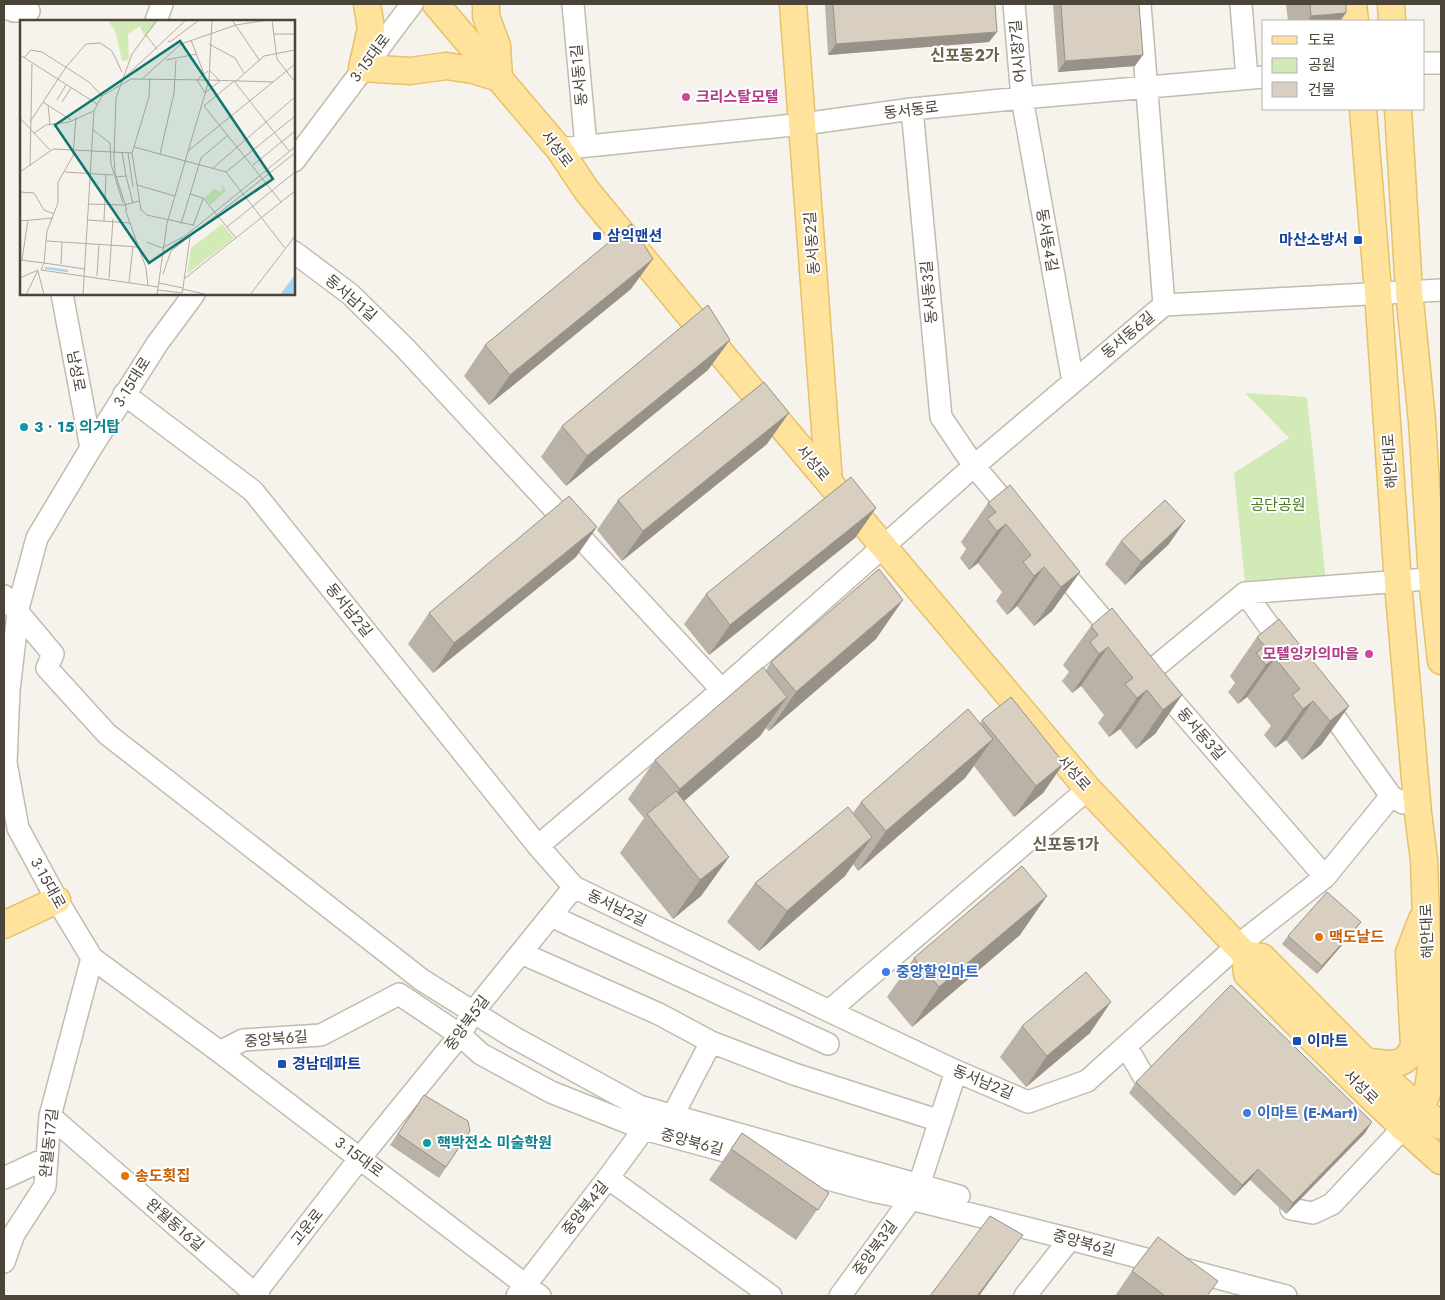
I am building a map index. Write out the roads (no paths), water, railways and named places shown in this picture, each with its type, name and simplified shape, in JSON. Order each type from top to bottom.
[{"type":"main road","points":[[367,4],[371,28],[362,68],[410,72],[446,66],[473,70],[498,78],[497,46],[486,16],[486,4]]},
{"type":"main road","name":"서성로","points":[[436,4],[559,149],[587,191],[883,547],[1088,789],[1241,950],[1262,957],[1365,1061],[1421,1109]]},
{"type":"main road","name":"동서동2길","points":[[793,4],[829,482]]},
{"type":"main road","points":[[1353,4],[1355,20]]},
{"type":"main road","points":[[1391,4],[1392,20]]},
{"type":"main road","name":"해안대로","points":[[1363,110],[1398,583],[1418,813],[1424,860],[1426,906],[1431,1065],[1429,1090],[1421,1109],[1403,1128]]},
{"type":"main road","points":[[1398,110],[1409,291],[1437,579],[1441,661]]},
{"type":"main road","points":[[4,924],[57,900]]},
{"type":"main road","points":[[1365,1061],[1393,1065],[1412,1055],[1414,1045],[1409,953],[1426,906]]},
{"type":"main road","name":"서성로","points":[[1241,950],[1247,974],[1403,1128],[1436,1147]]},
{"type":"main road","points":[[1421,1109],[1441,1126]]},
{"type":"street","points":[[156,20],[162,4]]},
{"type":"street","name":"3·15대로","points":[[295,160],[362,68],[412,4]]},
{"type":"street","name":"동서동1길","points":[[572,4],[586,146]]},
{"type":"street","name":"어시장7길","points":[[1014,4],[1022,98]]},
{"type":"street","points":[[1140,4],[1164,305]]},
{"type":"street","points":[[1241,4],[1256,78]]},
{"type":"street","points":[[4,7],[30,12]]},
{"type":"street","points":[[1425,63],[1441,63]]},
{"type":"street","name":"동서동로","points":[[559,149],[803,124],[1022,98],[1256,78]]},
{"type":"street","name":"동서동4길","points":[[1022,98],[1073,382]]},
{"type":"street","name":"동서동3길","points":[[912,110],[941,417],[974,466],[1148,673],[1325,877]]},
{"type":"street","name":"동서남1길","points":[[295,253],[350,294],[405,348],[722,690]]},
{"type":"street","name":"동서동6길","points":[[538,846],[722,690],[974,466],[1164,305],[1441,290]]},
{"type":"street","name":"남성로","points":[[62,295],[91,448]]},
{"type":"street","name":"3·15대로","points":[[193,295],[157,344],[124,394],[37,538],[14,605],[6,762],[11,829],[92,958],[360,1158],[527,1293]]},
{"type":"street","name":"동서남2길","points":[[124,394],[253,491],[538,846],[574,887],[829,1011],[956,1071],[1028,1102],[1087,1081],[1241,950]]},
{"type":"street","points":[[1148,673],[1245,593],[1437,579]]},
{"type":"street","points":[[4,586],[14,605],[53,654],[47,668],[107,734],[422,980],[513,1037],[639,1106],[673,1115],[914,1192],[959,1196]]},
{"type":"street","points":[[1245,593],[1391,796],[1418,813]]},
{"type":"street","points":[[829,1011],[1088,789]]},
{"type":"street","points":[[1241,950],[1325,877],[1391,796]]},
{"type":"street","name":"중앙북5길","points":[[360,1158],[460,1036],[473,1012],[574,887]]},
{"type":"street","points":[[551,916],[828,1044]]},
{"type":"street","points":[[521,953],[659,1014],[712,1042],[794,1074],[940,1121]]},
{"type":"street","name":"완월동17길","points":[[4,1262],[14,1234],[45,1186],[50,1116],[92,958]]},
{"type":"street","name":"중앙북6길","points":[[220,1052],[244,1040],[321,1035],[399,994],[460,1036],[481,1054],[551,1092],[644,1129],[872,1192],[914,1192],[1070,1239],[1284,1296]]},
{"type":"street","points":[[673,1115],[712,1042]]},
{"type":"street","points":[[1126,1046],[1144,1077]]},
{"type":"street","name":"중앙북3길","points":[[840,1296],[914,1192],[921,1179],[956,1071]]},
{"type":"street","name":"완월동16길","points":[[50,1116],[256,1296]]},
{"type":"street","points":[[1291,1209],[1313,1213],[1332,1204],[1403,1128]]},
{"type":"street","name":"중앙북4길","points":[[527,1293],[644,1129]]},
{"type":"street","points":[[4,1178],[48,1158]]},
{"type":"street","name":"고운로","points":[[256,1296],[360,1158]]},
{"type":"street","points":[[608,1178],[771,1296]]},
{"type":"street","points":[[1026,1296],[1070,1239]]},
{"type":"place","name":"크리스탈모텔","points":[[686,97]]},
{"type":"place","name":"삼익맨션","points":[[597,236]]},
{"type":"place","name":"마산소방서","points":[[1358,240]]},
{"type":"place","name":"3ㆍ15 의거탑","points":[[24,427]]},
{"type":"place","name":"모텔잉카의마을","points":[[1369,654]]},
{"type":"place","name":"맥도날드","points":[[1319,937]]},
{"type":"place","name":"중앙할인마트","points":[[886,972]]},
{"type":"place","name":"이마트","points":[[1297,1041]]},
{"type":"place","name":"경남데파트","points":[[282,1064]]},
{"type":"place","name":"이마트 (E-Mart)","points":[[1247,1113]]},
{"type":"place","name":"핵박전소 미술학원","points":[[427,1143]]},
{"type":"place","name":"송도횟집","points":[[125,1176]]},
{"type":"district","name":"신포동2가","points":[[965,55]]},
{"type":"district","name":"신포동1가","points":[[1066,844]]},
{"type":"park label","name":"공단공원","points":[[1278,505]]}]
